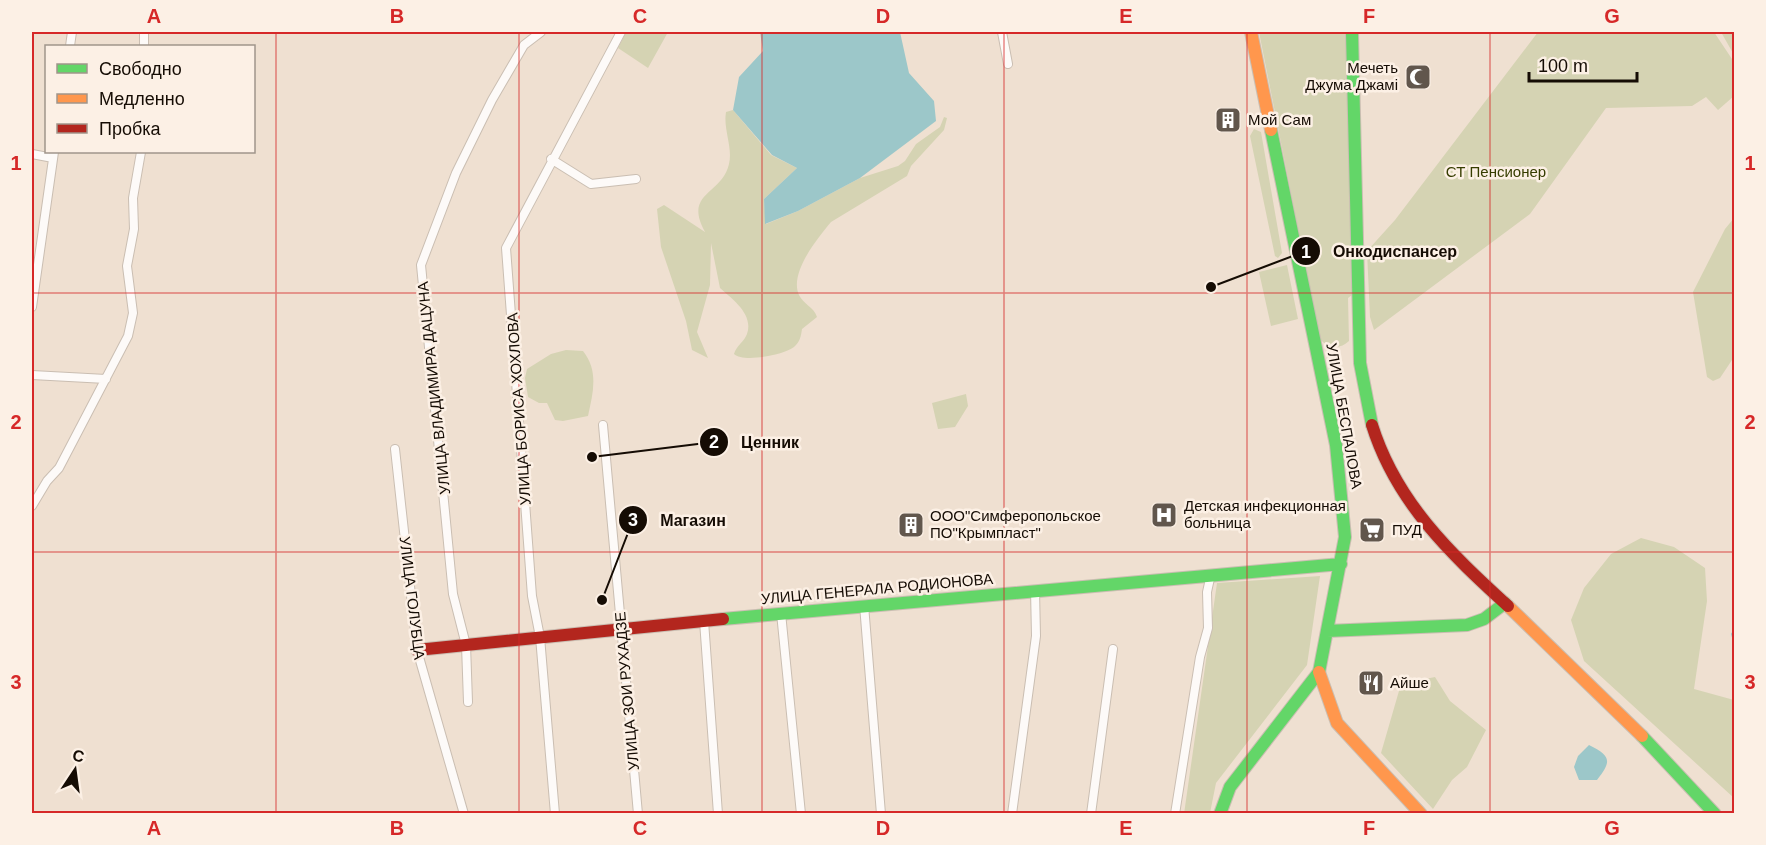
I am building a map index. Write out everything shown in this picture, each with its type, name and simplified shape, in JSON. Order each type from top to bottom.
[{"type":"main road","name":"УЛИЦА БЕСПАЛОВА","points":[[1220,813],[1230,787],[1319,672],[1341,564],[1344,508],[1336,446],[1251,32]]},
{"type":"main road","points":[[1352,32],[1360,363],[1367,406],[1385,461],[1408,501],[1437,536],[1624,717],[1715,813]]},
{"type":"main road","name":"УЛИЦА ГЕНЕРАЛА РОДИОНОВА","points":[[417,650],[864,605],[1341,564]]},
{"type":"main road","points":[[1327,631],[1467,625],[1484,620],[1505,603]]},
{"type":"main road","points":[[1319,672],[1337,723],[1421,813]]},
{"type":"main road","points":[[1307,687],[1317,686],[1327,694]]},
{"type":"street","name":"УЛИЦА ВЛАДИМИРА ДАЦУНА","points":[[468,702],[466,645],[453,594],[421,265],[456,173],[492,100],[524,45],[541,32]]},
{"type":"street","name":"УЛИЦА БОРИСА ХОХЛОВА","points":[[555,813],[540,637],[532,596],[506,248],[551,159],[581,110],[621,32]]},
{"type":"street","points":[[1002,32],[1008,64]]},
{"type":"street","points":[[32,506],[47,481],[59,468],[106,379],[132,322],[127,266],[134,229],[133,198],[141,153]]},
{"type":"street","points":[[32,154],[54,155],[32,307]]},
{"type":"street","points":[[551,159],[591,184],[636,179]]},
{"type":"street","points":[[32,375],[106,379]]},
{"type":"street","name":"УЛИЦА ЗОИ РУХАДЗЕ","points":[[603,425],[638,813]]},
{"type":"street","name":"УЛИЦА ГОЛУБЦА","points":[[394,449],[417,650],[464,813]]},
{"type":"street","points":[[1175,813],[1200,657],[1208,628],[1207,592],[1211,574]]},
{"type":"street","points":[[1012,813],[1036,636],[1035,590]]},
{"type":"street","points":[[864,605],[881,813]]},
{"type":"street","points":[[781,613],[801,813]]},
{"type":"street","points":[[704,621],[718,813]]},
{"type":"street","points":[[1091,813],[1113,650]]},
{"type":"green space","points":[[626,32],[668,32],[648,68],[618,48]]},
{"type":"green space","points":[[1259,32],[1346,32],[1352,295],[1348,298],[1349,341],[1342,346],[1330,346],[1320,339]]},
{"type":"green space","name":"СТ Пенсионер","points":[[1538,32],[1714,32],[1734,62],[1734,96],[1718,110],[1706,97],[1692,106],[1606,108],[1530,214],[1374,330],[1370,317],[1367,251],[1395,220]]},
{"type":"green space","points":[[1721,32],[1734,32],[1734,55]]},
{"type":"green space","points":[[733,110],[771,155],[797,168],[764,199],[766,224],[798,211],[860,178],[898,166],[905,161],[916,144],[940,127],[944,117],[947,118],[944,130],[911,166],[907,176],[831,222],[812,247],[801,267],[797,286],[799,295],[817,317],[802,329],[798,343],[789,350],[754,358],[739,357],[734,354],[747,334],[747,320],[736,302],[720,288],[711,243],[710,285],[697,332],[708,358],[692,350],[686,321],[661,247],[657,209],[664,205],[705,232],[699,219],[698,209],[701,201],[725,174],[729,164],[730,151],[725,118],[726,112]]},
{"type":"green space","points":[[1254,129],[1261,132],[1282,253],[1278,258],[1275,256],[1250,136]]},
{"type":"green space","points":[[1734,218],[1734,357],[1720,378],[1713,381],[1707,377],[1693,292],[1725,229]]},
{"type":"green space","points":[[1287,265],[1298,319],[1271,326],[1259,272]]},
{"type":"green space","points":[[566,350],[583,351],[591,366],[593,382],[588,416],[563,421],[555,420],[547,403],[539,403],[528,397],[525,378],[527,369],[551,354]]},
{"type":"green space","points":[[966,394],[968,406],[955,427],[938,429],[932,403]]},
{"type":"green space","points":[[1641,538],[1674,547],[1705,568],[1707,601],[1694,689],[1734,700],[1734,798],[1584,661],[1571,620],[1584,588],[1611,554]]},
{"type":"green space","points":[[1320,576],[1307,665],[1216,783],[1210,813],[1184,814],[1217,583]]},
{"type":"green space","points":[[1435,677],[1450,701],[1486,730],[1467,767],[1452,780],[1433,809],[1381,753],[1401,684]]},
{"type":"water","points":[[760,32],[900,32],[909,73],[934,101],[936,121],[860,178],[798,211],[765,224],[764,199],[797,168],[772,155],[733,110],[739,77],[763,51]]},
{"type":"water","points":[[1589,745],[1602,752],[1607,763],[1597,780],[1579,780],[1574,767],[1578,756]]},
{"type":"waterway","points":[[1734,631],[1732,634],[1734,641]]},
{"type":"traffic: fast","points":[[1352,32],[1360,363],[1372,425]]},
{"type":"traffic: fast","points":[[1220,814],[1230,787],[1319,672],[1345,537],[1336,445],[1271,130]]},
{"type":"traffic: fast","points":[[723,619],[1341,564]]},
{"type":"traffic: fast","points":[[1327,631],[1467,625],[1484,619],[1505,603]]},
{"type":"traffic: fast","points":[[1642,736],[1715,814]]},
{"type":"traffic: slow","points":[[1251,32],[1271,130]]},
{"type":"traffic: slow","points":[[1508,606],[1642,736]]},
{"type":"traffic: slow","points":[[1319,672],[1337,723],[1421,814]]},
{"type":"traffic: jam","points":[[1372,425],[1382,453],[1410,502],[1446,546],[1508,606]]},
{"type":"traffic: jam","points":[[417,650],[723,619]]},
{"type":"place","name":"Мечеть Джума Джамі","points":[[1418,77]]},
{"type":"place","name":"Мой Сам","points":[[1228,120]]},
{"type":"place","name":"Онкодиспансер","points":[[1211,287]]},
{"type":"place","name":"Ценник","points":[[592,457]]},
{"type":"place","name":"Детская инфекционная больница","points":[[1164,515]]},
{"type":"place","name":"ООО\"Симферопольское ПО\"Крымпласт\"","points":[[911,525]]},
{"type":"place","name":"ПУД","points":[[1372,530]]},
{"type":"place","name":"Магазин","points":[[602,600]]},
{"type":"place","name":"Айше","points":[[1371,683]]}]
